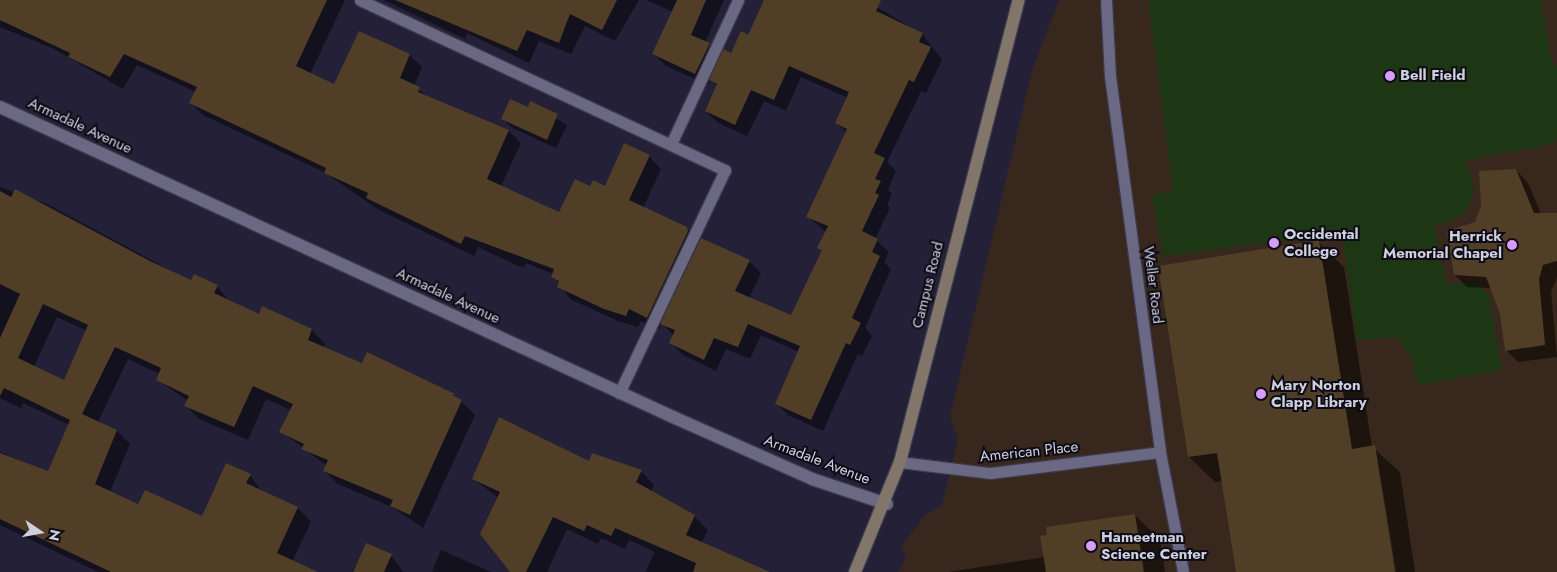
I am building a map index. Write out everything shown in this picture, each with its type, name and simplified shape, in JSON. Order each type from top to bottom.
[{"type":"street","name":"Campus Road","points":[[855,572],[887,504],[900,462],[1019,0]]},
{"type":"street","name":"Armadale Avenue","points":[[0,107],[619,393],[812,480],[887,504]]},
{"type":"lane","points":[[360,0],[725,170],[619,393]]},
{"type":"lane","points":[[671,144],[738,0]]},
{"type":"lane","name":"Weller Road","points":[[1106,0],[1110,76],[1160,452],[1182,572]]},
{"type":"lane","name":"American Place","points":[[900,462],[990,473],[1160,452]]},
{"type":"shaded area","name":"Occidental College","points":[[1059,0],[1557,0],[1557,572],[898,572],[906,558],[901,546],[926,514],[942,505],[958,439],[950,416],[1032,70]]},
{"type":"green space","points":[[1148,0],[1541,0],[1551,57],[1557,68],[1557,137],[1553,144],[1467,160],[1474,191],[1469,207],[1452,222],[1434,224],[1446,284],[1474,282],[1489,296],[1502,370],[1417,385],[1412,360],[1398,337],[1357,340],[1342,232],[1163,257],[1152,195],[1173,191]]},
{"type":"building","points":[[0,0],[327,0],[296,66],[334,84],[359,31],[410,54],[400,78],[420,87],[418,92],[509,130],[487,179],[559,212],[575,179],[590,186],[593,180],[605,186],[624,143],[650,155],[629,200],[687,227],[688,231],[647,318],[629,309],[626,316],[604,309],[557,287],[559,281],[551,277],[554,269],[465,236],[461,244],[366,198],[368,193],[324,173],[326,168],[189,103],[197,87],[124,54],[110,77],[68,57],[70,53],[0,20]]},
{"type":"building","points":[[395,0],[617,0],[602,30],[570,14],[559,43],[527,30],[517,51]]},
{"type":"building","points":[[677,0],[706,0],[691,35],[710,43],[695,74],[652,54]]},
{"type":"building","points":[[764,0],[881,0],[876,11],[923,33],[919,42],[931,47],[914,82],[909,80],[874,153],[885,158],[875,179],[881,181],[875,193],[879,195],[862,231],[878,239],[872,252],[880,256],[852,318],[861,323],[850,345],[846,343],[811,420],[775,404],[800,346],[748,324],[738,347],[714,338],[704,360],[669,343],[675,330],[660,324],[701,238],[750,260],[735,291],[791,315],[822,250],[817,248],[828,226],[806,217],[847,129],[835,123],[849,92],[789,66],[774,100],[751,90],[735,125],[705,111],[717,84],[709,80],[723,49],[731,53],[741,31],[748,35]]},
{"type":"building","points":[[510,99],[528,107],[530,101],[558,114],[547,140],[501,119]]},
{"type":"building","name":"Herrick Memorial Chapel","points":[[1516,169],[1534,213],[1557,213],[1557,261],[1543,265],[1539,279],[1545,345],[1505,351],[1500,314],[1486,277],[1454,275],[1447,231],[1475,222],[1481,205],[1479,171]]},
{"type":"building","points":[[15,189],[150,261],[191,280],[194,274],[218,285],[214,293],[259,314],[262,306],[312,329],[308,340],[362,363],[367,352],[455,394],[452,395],[462,400],[410,515],[390,506],[393,500],[323,471],[328,460],[301,449],[304,444],[279,432],[293,404],[253,386],[234,427],[184,406],[189,396],[156,380],[161,368],[115,347],[82,414],[117,430],[95,484],[138,504],[145,490],[202,516],[226,463],[251,474],[246,483],[298,507],[277,553],[318,572],[111,572],[0,519],[0,453],[48,471],[70,420],[4,388],[0,396],[0,338],[20,294],[0,284],[0,191],[11,197]],"holes":[[[43,304],[88,325],[64,380],[18,358]]]},
{"type":"building","name":"Mary Norton Clapp Library","points":[[1319,240],[1352,449],[1375,445],[1395,572],[1236,572],[1217,453],[1188,457],[1158,266]]},
{"type":"building","points":[[499,417],[589,461],[592,453],[642,470],[636,482],[695,515],[686,535],[770,572],[693,572],[696,563],[615,528],[611,536],[587,525],[584,531],[553,517],[526,572],[510,572],[480,534],[500,492],[472,479]]},
{"type":"building","name":"Hameetman Science Center","points":[[1135,514],[1144,572],[1046,572],[1040,536],[1047,535],[1046,527]]},
{"type":"building","points":[[366,543],[392,554],[384,572],[353,572]]},
{"type":"place","name":"Bell Field","points":[[1390,76]]},
{"type":"place","name":"Occidental College","points":[[1274,243]]},
{"type":"place","name":"Herrick Memorial Chapel","points":[[1512,245]]},
{"type":"place","name":"Mary Norton Clapp Library","points":[[1261,394]]},
{"type":"place","name":"Hameetman Science Center","points":[[1091,546]]}]
